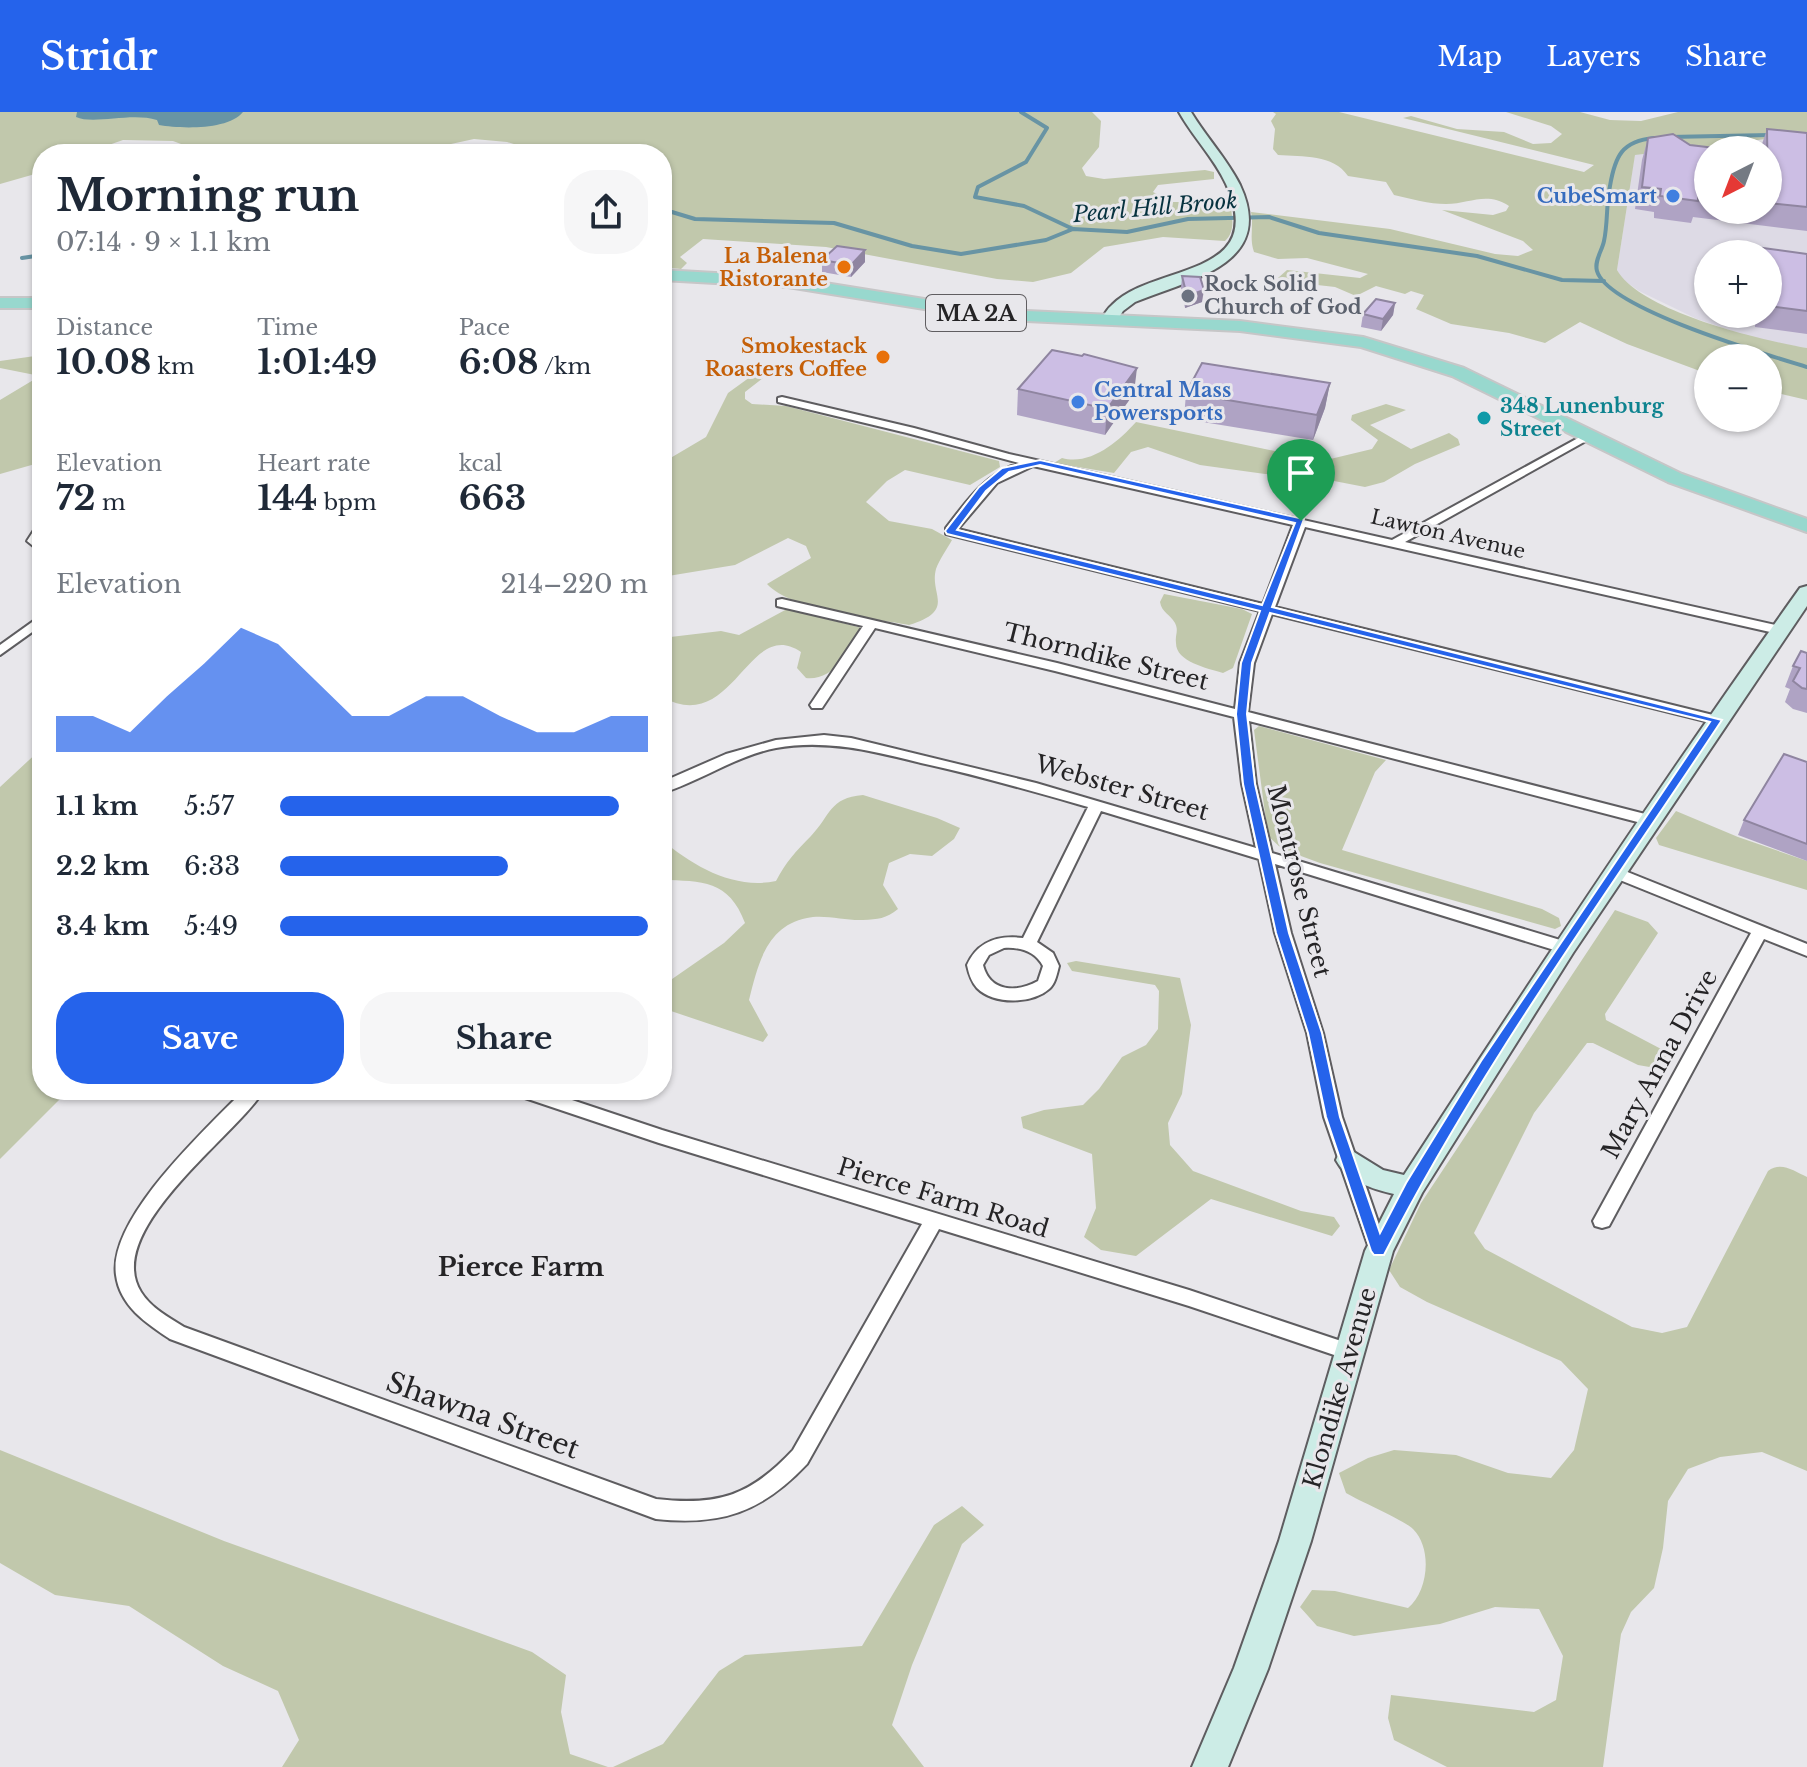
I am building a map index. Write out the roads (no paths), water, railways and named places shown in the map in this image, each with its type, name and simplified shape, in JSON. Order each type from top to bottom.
[{"type":"main road","name":"MA 2A","points":[[672,276],[788,282],[986,314],[1293,331],[1363,342],[1433,362],[1502,391],[1692,485],[1807,526]]},
{"type":"main road","points":[[0,303],[32,303]]},
{"type":"street","points":[[1109,320],[1117,308],[1130,299],[1226,256],[1241,236],[1239,198],[1226,169],[1185,112]]},
{"type":"street","name":"Lawton Avenue","points":[[782,400],[1040,462],[1779,630]]},
{"type":"street","points":[[1395,543],[1589,435]]},
{"type":"street","points":[[1040,462],[1006,470],[983,489],[950,531],[1717,720]]},
{"type":"street","name":"Montrose Street","points":[[1301,521],[1247,663],[1241,714],[1249,784],[1283,933],[1315,1033],[1333,1117],[1379,1251]]},
{"type":"street","name":"Klondike Avenue","points":[[1210,1767],[1251,1669],[1295,1541],[1379,1251],[1411,1187],[1564,947],[1807,592]]},
{"type":"street","name":"Thorndike Street","points":[[782,603],[996,652],[1649,820]]},
{"type":"street","points":[[817,705],[871,624]]},
{"type":"street","points":[[0,651],[32,627]]},
{"type":"street","name":"Webster Street","points":[[672,783],[737,753],[780,741],[826,738],[881,748],[1096,805],[1564,947]]},
{"type":"street","points":[[1028,944],[1096,805]]},
{"type":"street","points":[[1615,872],[1807,950]]},
{"type":"street","name":"Mary Anna Drive","points":[[1602,1221],[1760,931]]},
{"type":"street","points":[[1005,942],[1028,944],[1047,957],[1051,966],[1045,984],[1025,995],[1011,995],[998,993],[980,981],[975,965],[984,950],[1005,942]]},
{"type":"street","name":"Shawna Street","points":[[246,1100],[155,1198],[133,1231],[125,1250],[124,1268],[128,1286],[144,1311],[177,1333],[656,1509],[690,1514],[716,1510],[741,1503],[783,1476],[800,1457],[934,1220]]},
{"type":"street","name":"Pierce Farm Road","points":[[552,1100],[659,1136],[1189,1298],[1349,1352]]},
{"type":"street","points":[[1349,1160],[1375,1179],[1411,1187]]},
{"type":"water","points":[[77,112],[243,112],[216,125],[179,127],[159,125],[157,120],[136,117],[84,119],[76,117]]},
{"type":"waterway","points":[[1021,112],[1047,128],[1026,162],[978,187],[975,197],[1024,206],[1073,229]]},
{"type":"waterway","points":[[1669,137],[1770,135]]},
{"type":"waterway","points":[[1654,138],[1627,147],[1614,166],[1597,271],[1608,286],[1658,315],[1807,367]]},
{"type":"waterway","name":"Pearl Hill Brook","points":[[672,212],[695,219],[834,223],[912,246],[961,254],[1046,240],[1073,229]]},
{"type":"waterway","name":"Pearl Hill Brook","points":[[1073,229],[1127,232],[1188,219],[1269,217],[1319,233],[1477,256],[1562,280],[1604,281]]},
{"type":"waterway","name":"Pearl Hill Brook","points":[[22,258],[32,256]]},
{"type":"place","name":"CubeSmart","points":[[1673,196]]},
{"type":"place","name":"La Balena Ristorante","points":[[844,267]]},
{"type":"place","name":"Rock Solid Church of God","points":[[1188,296]]},
{"type":"place","name":"Smokestack Roasters Coffee","points":[[883,357]]},
{"type":"place","name":"Central Mass Powersports","points":[[1078,402]]},
{"type":"place","name":"348 Lunenburg Street","points":[[1484,418]]},
{"type":"district","name":"Pierce Farm","points":[[521,1267]]}]
